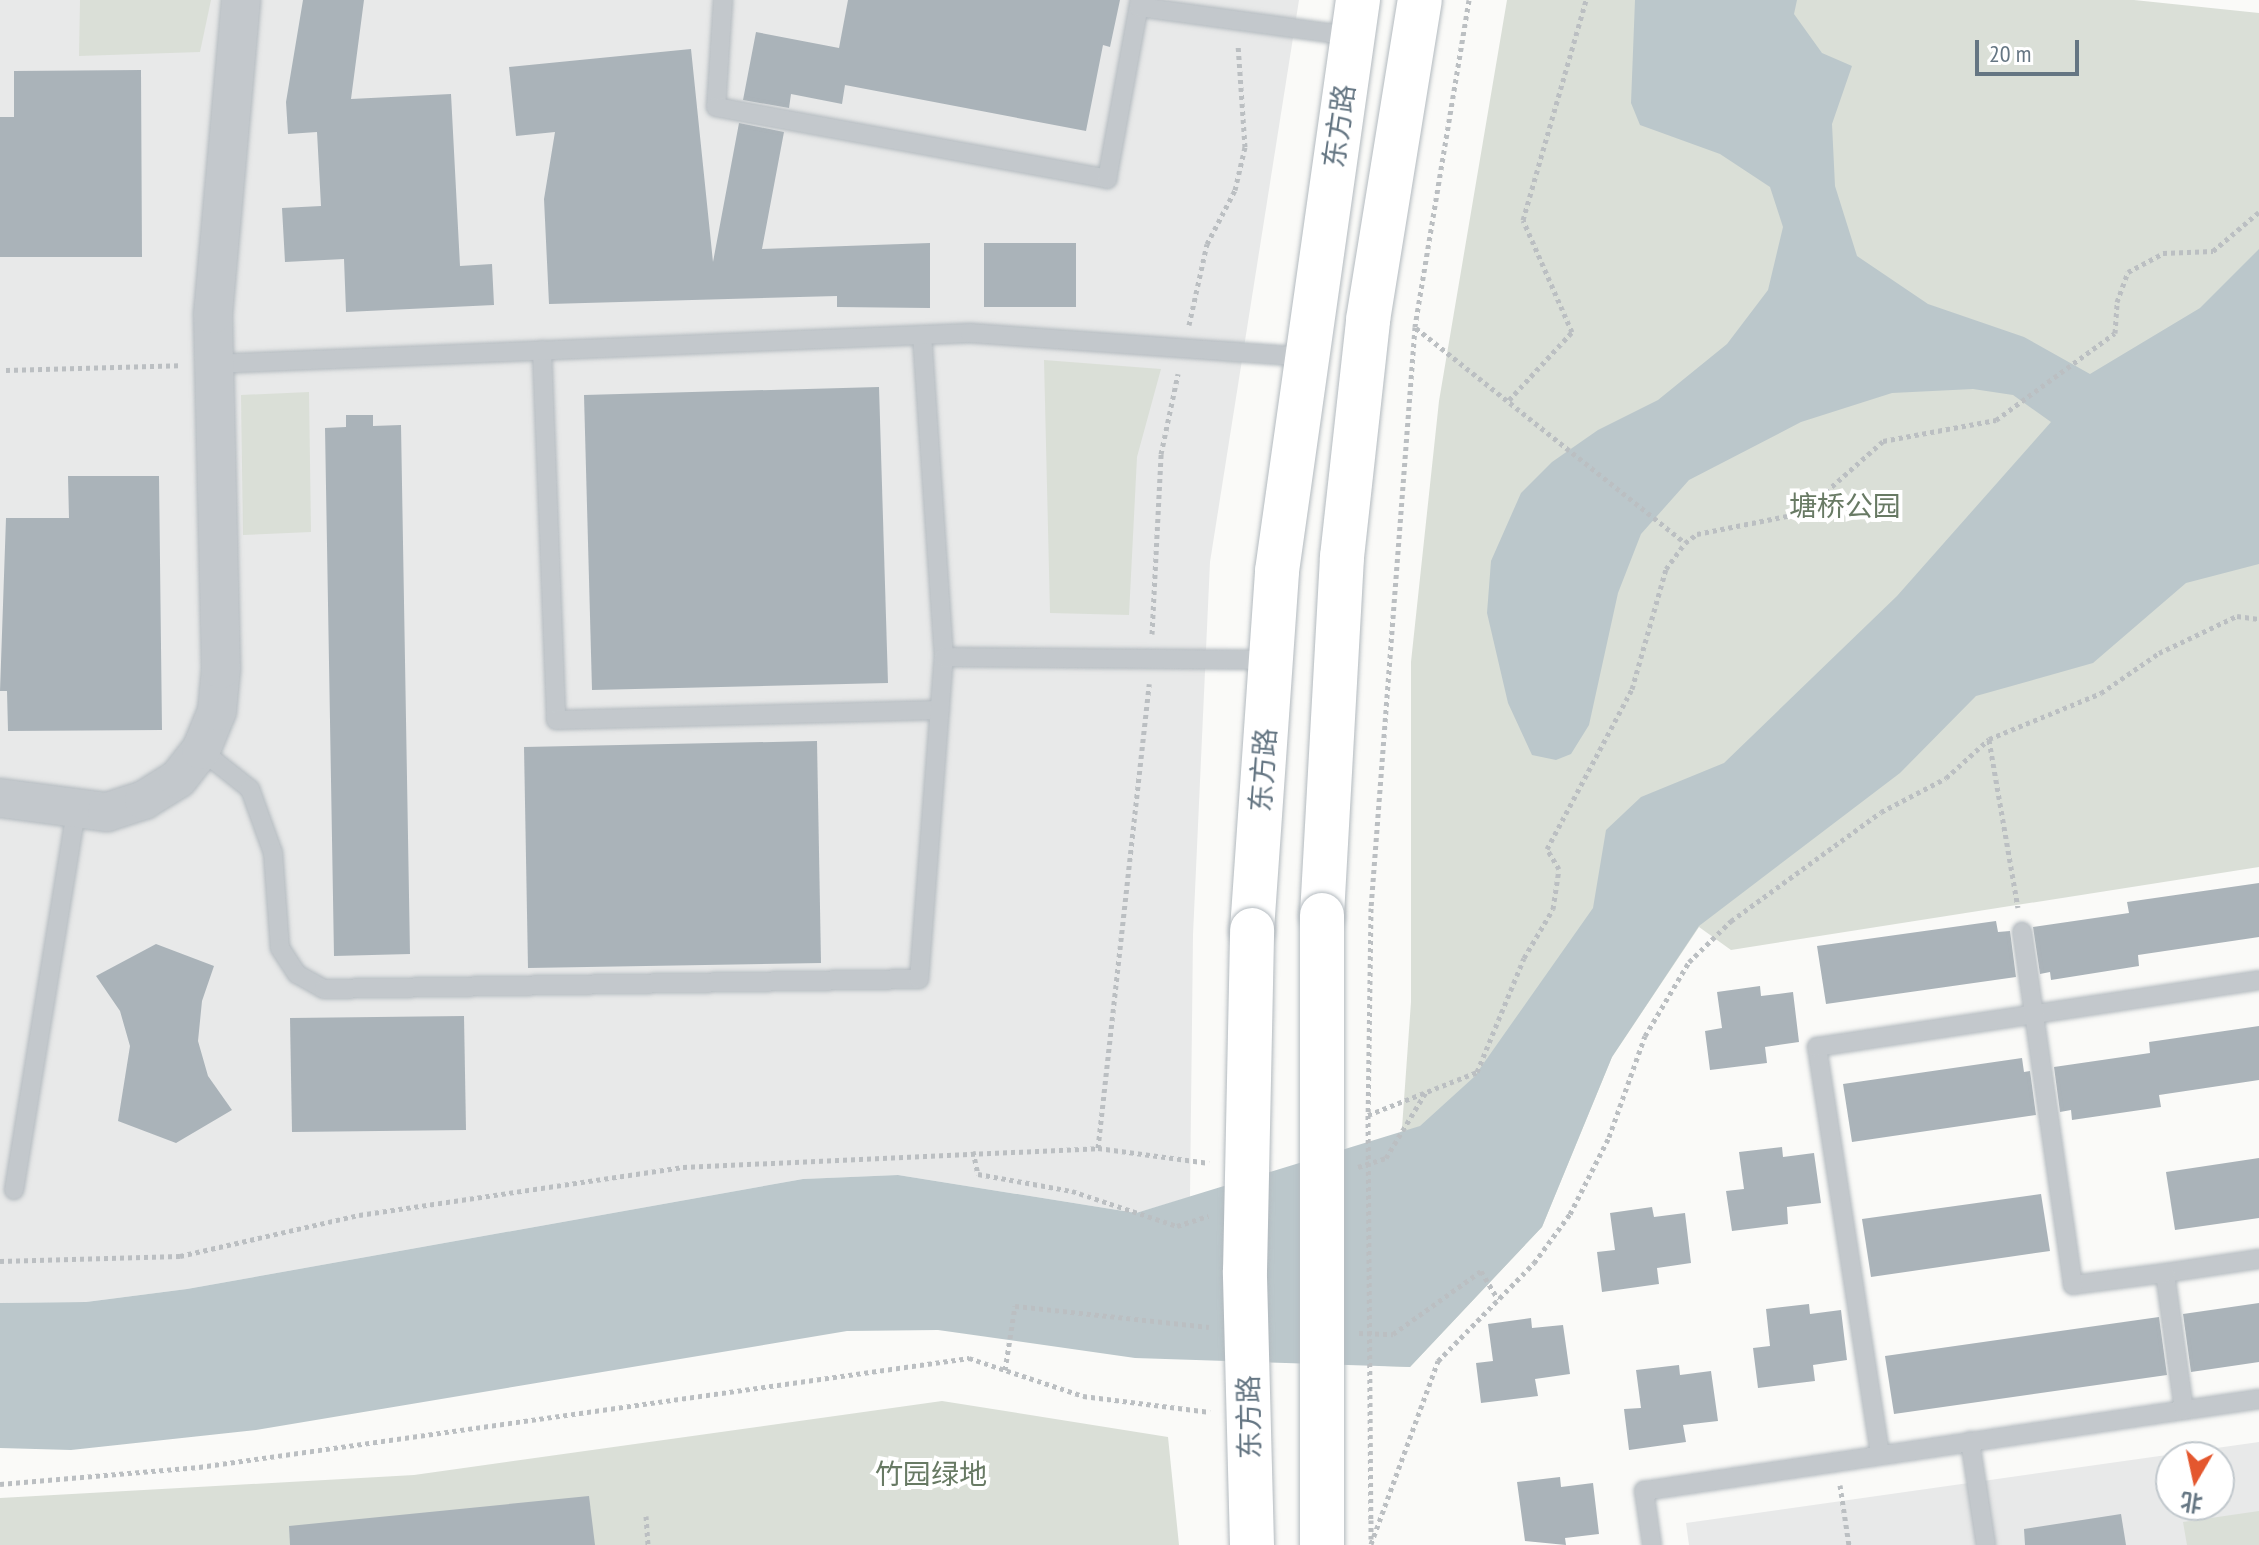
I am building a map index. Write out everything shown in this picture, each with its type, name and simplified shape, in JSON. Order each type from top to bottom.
[{"type":"main road","points":[[1322,1545],[1322,915],[1344,541],[1368,320],[1420,0]]},
{"type":"main road","name":"东方路","points":[[1252,1545],[1245,1271],[1252,930],[1277,571],[1355,18]]},
{"type":"street","points":[[0,798],[107,812],[144,800],[178,779],[201,750],[217,711],[221,669],[213,364],[214,269],[241,0]]},
{"type":"lane","points":[[723,0],[716,107],[1107,179],[1140,4],[1236,20],[1355,18]]},
{"type":"lane","points":[[213,364],[922,335],[1184,347],[1306,357]]},
{"type":"lane","points":[[201,750],[250,789],[273,853],[280,948],[297,974],[324,989],[919,979],[944,657],[922,335]]},
{"type":"lane","points":[[542,350],[556,720],[940,710]]},
{"type":"lane","points":[[944,657],[1271,660]]},
{"type":"lane","points":[[14,1190],[76,810]]},
{"type":"lane","points":[[2022,932],[2073,1285],[2259,1259]]},
{"type":"lane","points":[[1880,1454],[1817,1047],[2259,980]]},
{"type":"lane","points":[[2165,1273],[2184,1410]]},
{"type":"lane","points":[[1652,1545],[1644,1491],[2259,1399]]},
{"type":"lane","points":[[1970,1441],[1986,1545]]},
{"type":"path","points":[[1372,1544],[1368,1115],[1371,908],[1415,327],[1469,0]]},
{"type":"path","points":[[1509,400],[1572,332],[1523,220],[1586,0]]},
{"type":"path","points":[[1098,1148],[1151,659],[1161,454],[1207,244],[1235,190],[1245,147],[1236,20]]},
{"type":"path","points":[[1368,1115],[1477,1072],[1524,958],[1553,909],[1559,869],[1547,849],[1632,689],[1666,569],[1685,543],[1697,534],[1802,513],[1883,441],[1996,420],[2115,333],[2117,302],[2128,272],[2163,253],[2213,251],[2259,212]]},
{"type":"path","points":[[1415,327],[1524,411],[1685,543]]},
{"type":"path","points":[[6,370],[213,364]]},
{"type":"path","points":[[1372,1544],[1438,1361],[1534,1263],[1570,1214],[1609,1137],[1645,1036],[1689,962],[1731,921],[1881,812],[1946,778],[1989,739],[2101,693],[2159,653],[2237,616],[2259,619]]},
{"type":"path","points":[[1989,739],[2022,932]]},
{"type":"path","points":[[0,1261],[180,1256],[359,1215],[683,1167],[1098,1148],[1222,1165]]},
{"type":"path","points":[[0,1484],[199,1467],[969,1358],[1083,1396],[1223,1413]]},
{"type":"path","points":[[1836,1460],[1849,1545]]},
{"type":"path","points":[[646,1516],[648,1545]]},
{"type":"shaded area","points":[[0,0],[1299,0],[1210,562],[1193,935],[1190,1197],[1136,1213],[898,1175],[803,1179],[187,1289],[86,1302],[0,1303]]},
{"type":"shaded area","points":[[1635,0],[1797,0],[1794,14],[1822,53],[1852,66],[1832,124],[1835,186],[1857,256],[1928,304],[2024,337],[2090,374],[2200,308],[2259,249],[2259,564],[2186,583],[2093,663],[1976,696],[1900,773],[1699,926],[1612,1057],[1542,1227],[1410,1367],[1135,1358],[938,1330],[847,1331],[256,1430],[71,1450],[0,1448],[0,1303],[86,1302],[187,1289],[803,1179],[898,1175],[1136,1213],[1420,1126],[1474,1077],[1593,908],[1606,830],[1641,797],[1724,763],[1897,596],[2051,422],[2013,395],[1973,389],[1892,393],[1801,422],[1689,480],[1641,534],[1618,593],[1589,725],[1571,754],[1556,760],[1532,755],[1508,703],[1487,613],[1491,561],[1521,493],[1552,462],[1598,430],[1658,400],[1727,344],[1768,290],[1783,227],[1770,187],[1720,154],[1640,125],[1631,103]]},
{"type":"shaded area","points":[[2259,1442],[2259,1545],[1689,1545],[1686,1523],[2155,1457],[2155,1521],[2235,1521],[2235,1445]]},
{"type":"green space","points":[[80,0],[211,0],[200,52],[79,56]]},
{"type":"green space","name":"塘桥公园","points":[[1507,0],[2134,0],[2259,13],[2259,867],[1731,950],[1699,927],[1612,1057],[1542,1227],[1410,1367],[1385,1366],[1411,1002],[1411,662],[1439,401]]},
{"type":"green space","points":[[1044,360],[1161,369],[1137,457],[1129,615],[1050,613]]},
{"type":"green space","points":[[309,392],[311,532],[243,535],[241,395]]},
{"type":"green space","name":"竹园绿地","points":[[942,1401],[1168,1437],[1179,1545],[0,1545],[0,1498],[414,1475]]},
{"type":"green space","points":[[2259,1511],[2259,1545],[2187,1545],[2183,1522],[2235,1521],[2235,1514]]},
{"type":"building","points":[[303,0],[364,0],[351,99],[451,94],[460,266],[492,264],[494,305],[346,312],[344,259],[285,262],[282,208],[321,206],[317,132],[288,134],[286,102]]},
{"type":"building","points":[[848,0],[1120,0],[1110,47],[1103,45],[1086,131],[845,85],[842,104],[791,94],[789,108],[743,100],[756,32],[839,48]]},
{"type":"building","points":[[691,49],[713,262],[739,123],[784,132],[762,249],[930,243],[930,308],[837,307],[837,296],[549,304],[544,199],[555,132],[516,136],[509,67]]},
{"type":"building","points":[[141,70],[142,257],[0,257],[0,117],[14,117],[14,71]]},
{"type":"building","points":[[984,243],[1076,243],[1076,307],[984,307]]},
{"type":"building","points":[[879,387],[888,683],[592,690],[584,395]]},
{"type":"building","points":[[346,415],[373,415],[373,426],[401,425],[410,954],[334,956],[325,428],[346,427]]},
{"type":"building","points":[[68,476],[159,476],[162,730],[8,731],[7,691],[0,691],[6,518],[69,518]]},
{"type":"building","points":[[817,741],[821,963],[528,968],[524,747]]},
{"type":"building","points":[[2259,883],[2259,937],[2138,955],[2139,966],[2051,980],[2050,972],[2040,974],[2033,927],[2129,913],[2127,902]]},
{"type":"building","points":[[1996,921],[1998,932],[2010,931],[2016,977],[1826,1004],[1817,946]]},
{"type":"building","points":[[156,944],[214,966],[202,1001],[198,1041],[208,1076],[232,1110],[176,1143],[118,1121],[130,1046],[120,1011],[96,976]]},
{"type":"building","points":[[1760,986],[1761,996],[1793,992],[1799,1042],[1765,1047],[1767,1063],[1710,1070],[1705,1031],[1722,1028],[1717,992]]},
{"type":"building","points":[[464,1016],[466,1130],[292,1132],[290,1018]]},
{"type":"building","points":[[2259,1026],[2259,1080],[2159,1095],[2161,1107],[2072,1120],[2071,1110],[2060,1112],[2054,1067],[2150,1053],[2149,1042]]},
{"type":"building","points":[[2022,1058],[2024,1072],[2030,1071],[2036,1115],[1852,1142],[1843,1084]]},
{"type":"building","points":[[1782,1147],[1783,1157],[1814,1153],[1821,1203],[1787,1207],[1788,1224],[1732,1231],[1726,1191],[1744,1189],[1739,1152]]},
{"type":"building","points":[[2259,1158],[2259,1218],[2175,1230],[2166,1172]]},
{"type":"building","points":[[2041,1194],[2050,1251],[1871,1277],[1862,1219]]},
{"type":"building","points":[[1652,1207],[1654,1217],[1685,1213],[1691,1263],[1657,1268],[1659,1284],[1602,1292],[1597,1252],[1615,1250],[1610,1213]]},
{"type":"building","points":[[2259,1303],[2259,1362],[2191,1372],[2183,1314]]},
{"type":"building","points":[[1809,1304],[1810,1314],[1841,1310],[1847,1360],[1813,1365],[1815,1381],[1758,1388],[1753,1348],[1770,1346],[1766,1309]]},
{"type":"building","points":[[2159,1317],[2167,1375],[1894,1414],[1885,1356]]},
{"type":"building","points":[[1531,1318],[1532,1328],[1563,1325],[1570,1374],[1535,1379],[1538,1396],[1481,1403],[1476,1363],[1493,1361],[1488,1324]]},
{"type":"building","points":[[1679,1365],[1680,1375],[1711,1371],[1718,1421],[1683,1425],[1686,1442],[1629,1450],[1624,1409],[1641,1408],[1636,1370]]},
{"type":"building","points":[[1560,1477],[1561,1487],[1593,1483],[1599,1534],[1565,1538],[1566,1545],[1525,1541],[1517,1482]]},
{"type":"building","points":[[589,1496],[595,1545],[290,1545],[289,1526]]},
{"type":"building","points":[[2121,1514],[2126,1545],[2025,1545],[2024,1529]]}]
